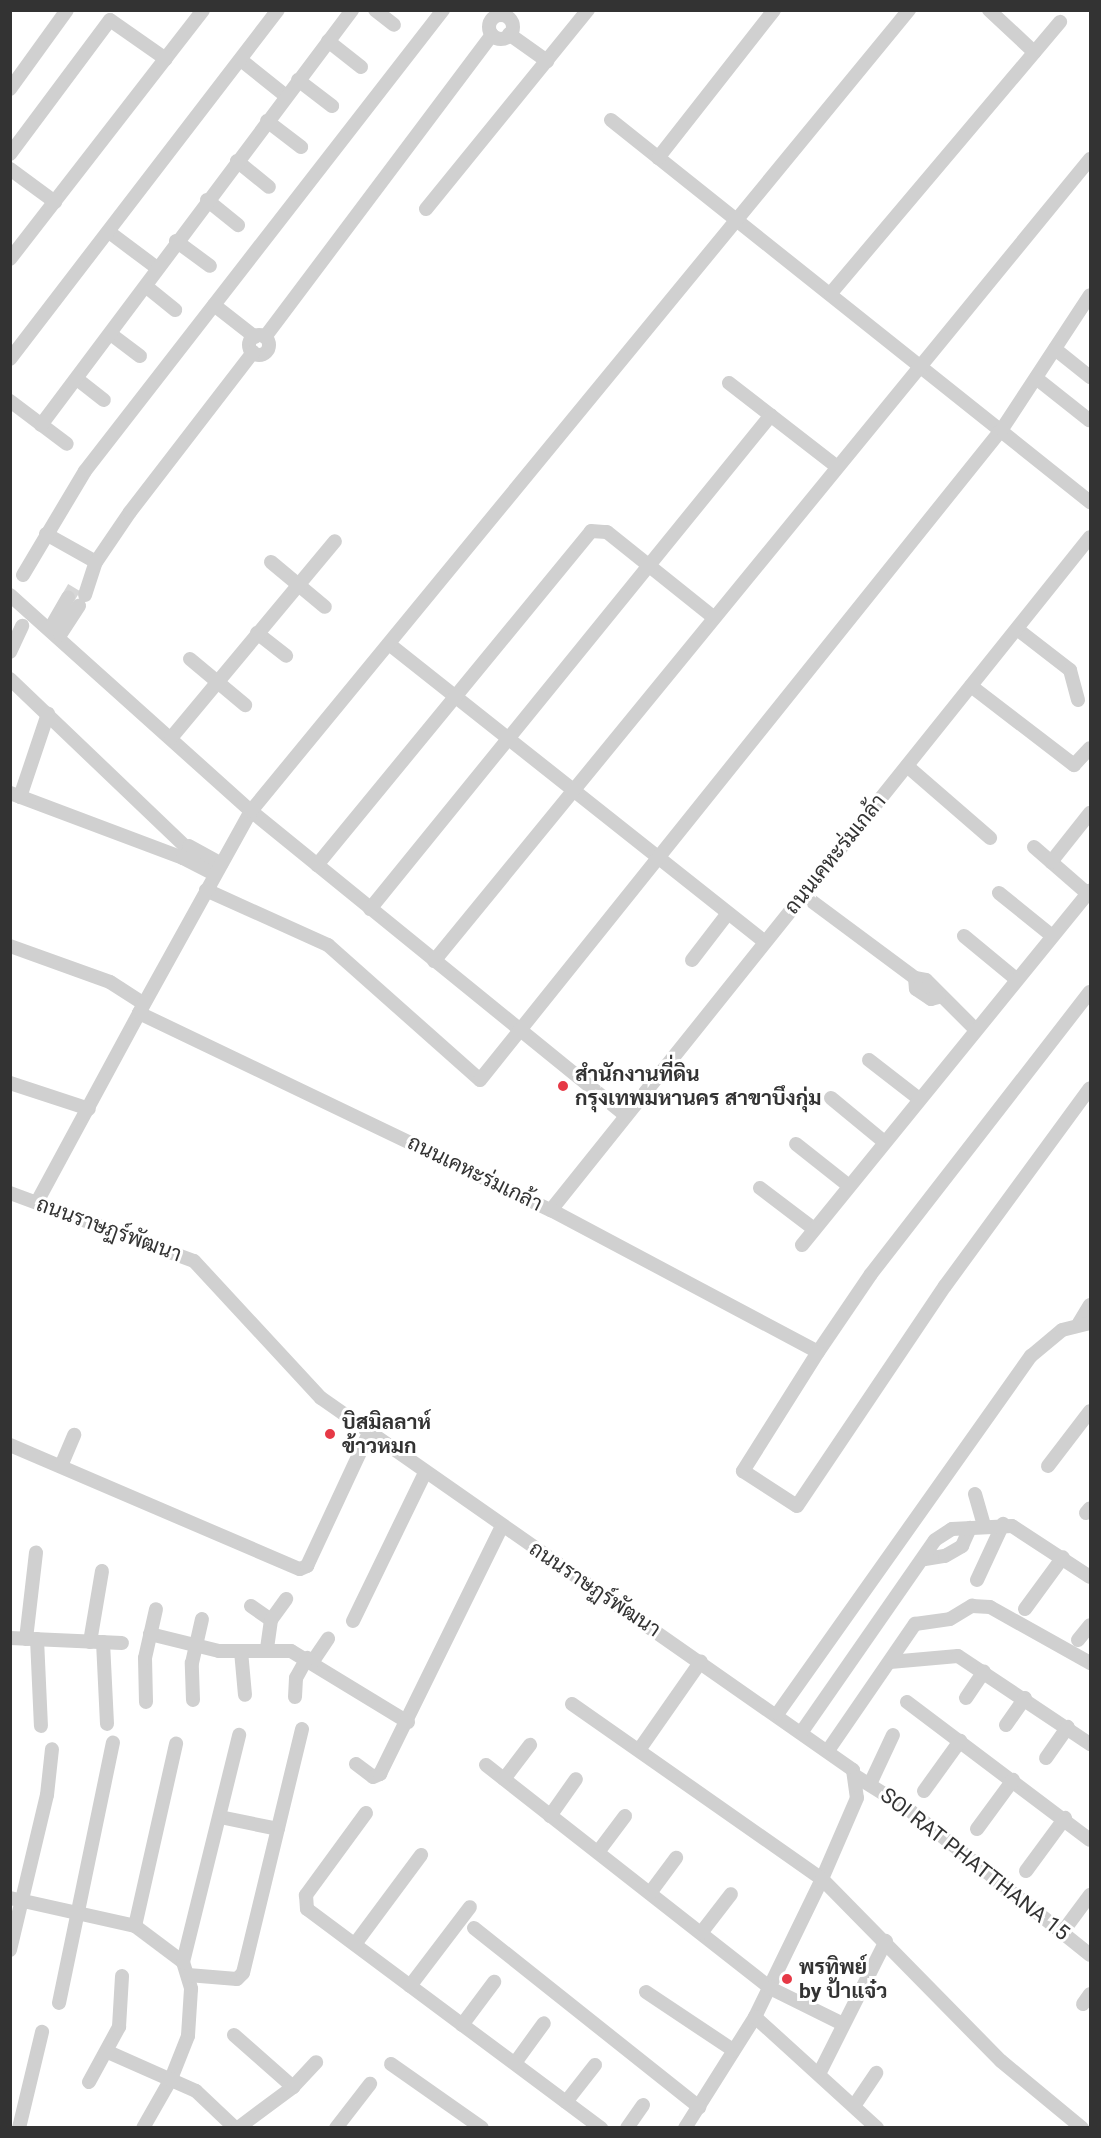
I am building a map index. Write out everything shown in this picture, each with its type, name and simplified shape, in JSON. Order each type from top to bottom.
[{"type":"street","points":[[10,89],[68,10]]},
{"type":"street","points":[[10,359],[278,10]]},
{"type":"street","points":[[41,425],[148,288],[157,268],[176,241],[352,10]]},
{"type":"street","points":[[375,10],[394,25]]},
{"type":"street","points":[[23,575],[85,471],[443,10]]},
{"type":"street","points":[[426,209],[588,10]]},
{"type":"street","points":[[658,158],[774,10]]},
{"type":"street","points":[[37,1202],[251,811],[909,10]]},
{"type":"street","points":[[989,10],[1034,52]]},
{"type":"street","points":[[10,259],[166,59],[200,11]]},
{"type":"street","points":[[56,631],[96,562],[253,352],[260,337],[492,35],[488,14],[511,14],[509,34]]},
{"type":"street","points":[[10,154],[110,20],[166,59]]},
{"type":"street","points":[[831,293],[1060,22]]},
{"type":"street","points":[[492,35],[509,34],[547,61]]},
{"type":"street","points":[[328,41],[361,67]]},
{"type":"street","points":[[241,60],[286,96]]},
{"type":"street","points":[[298,80],[332,106]]},
{"type":"street","points":[[611,120],[1002,429],[1090,502]]},
{"type":"street","points":[[267,121],[301,147]]},
{"type":"street","points":[[434,961],[713,616],[1090,159]]},
{"type":"street","points":[[237,161],[269,187]]},
{"type":"street","points":[[10,169],[55,202]]},
{"type":"street","points":[[207,200],[238,225]]},
{"type":"street","points":[[109,232],[157,268]]},
{"type":"street","points":[[176,241],[210,266]]},
{"type":"street","points":[[148,288],[175,310]]},
{"type":"street","points":[[206,890],[328,945],[480,1080],[660,859],[1002,429],[1090,295]]},
{"type":"street","points":[[214,304],[260,337]]},
{"type":"street","points":[[112,335],[140,356]]},
{"type":"street","points":[[1055,349],[1090,377]]},
{"type":"street","points":[[1035,378],[1089,420]]},
{"type":"street","points":[[77,379],[104,400]]},
{"type":"street","points":[[729,383],[836,466]]},
{"type":"street","points":[[10,401],[67,444]]},
{"type":"street","points":[[370,909],[771,415]]},
{"type":"street","points":[[317,865],[451,695],[591,531],[607,532],[713,616]]},
{"type":"street","points":[[46,534],[96,562]]},
{"type":"street","name":"ถนนเคหะร่มเกล้า","points":[[10,946],[110,982],[142,1009],[551,1210],[624,1114],[1090,537]]},
{"type":"street","points":[[171,738],[335,541]]},
{"type":"street","points":[[271,562],[325,607]]},
{"type":"street","points":[[10,596],[56,631],[251,811],[624,1114]]},
{"type":"street","points":[[10,652],[22,626]]},
{"type":"street","points":[[1017,629],[1070,670],[1078,700]]},
{"type":"street","points":[[257,633],[286,656]]},
{"type":"street","points":[[389,644],[764,941]]},
{"type":"street","points":[[190,659],[245,705]]},
{"type":"street","points":[[10,679],[186,852]]},
{"type":"street","points":[[971,686],[1074,765],[1090,748]]},
{"type":"street","points":[[48,714],[15,795],[186,852],[218,869]]},
{"type":"street","points":[[907,765],[990,837]]},
{"type":"street","points":[[1052,862],[1090,813]]},
{"type":"street","points":[[802,1245],[974,1028],[1089,891],[1034,847]]},
{"type":"street","points":[[999,893],[1051,935]]},
{"type":"street","points":[[802,894],[915,978],[916,989],[931,999],[939,997],[974,1028]]},
{"type":"street","points":[[692,960],[728,913]]},
{"type":"street","points":[[964,936],[1015,978]]},
{"type":"street","points":[[1090,992],[871,1274],[818,1352],[743,1471],[797,1506],[945,1286],[1090,1088]]},
{"type":"street","points":[[870,1060],[918,1098]]},
{"type":"street","points":[[10,1083],[89,1109]]},
{"type":"street","points":[[831,1098],[883,1141]]},
{"type":"street","points":[[796,1144],[848,1185]]},
{"type":"street","points":[[760,1188],[814,1229]]},
{"type":"street","name":"ถนนราษฏร์พัฒนา","points":[[10,1193],[194,1261],[300,1379],[369,1433],[803,1730],[829,1749],[857,1777]]},
{"type":"street","points":[[551,1210],[818,1352]]},
{"type":"street","points":[[778,1713],[1031,1356],[1050,1336],[1085,1323],[1090,1305]]},
{"type":"street","points":[[1048,1466],[1090,1411]]},
{"type":"street","points":[[10,1445],[300,1569],[307,1566],[369,1433]]},
{"type":"street","points":[[61,1466],[74,1435]]},
{"type":"street","points":[[353,1621],[425,1473]]},
{"type":"street","points":[[925,1559],[945,1556],[962,1546],[977,1527],[975,1494]]},
{"type":"street","points":[[977,1580],[1003,1524]]},
{"type":"street","points":[[803,1730],[925,1559],[935,1540],[952,1529],[1003,1524],[1063,1557],[1090,1578]]},
{"type":"street","points":[[356,1764],[378,1776],[408,1722],[502,1526]]},
{"type":"street","points":[[36,1553],[31,1639],[41,1726]]},
{"type":"street","points":[[1025,1609],[1063,1557]]},
{"type":"street","points":[[102,1571],[97,1642],[107,1724]]},
{"type":"street","points":[[267,1648],[271,1620],[286,1599]]},
{"type":"street","points":[[829,1749],[915,1624],[950,1619],[981,1605],[1090,1663]]},
{"type":"street","points":[[251,1606],[271,1620]]},
{"type":"street","points":[[146,1702],[150,1634],[156,1609]]},
{"type":"street","points":[[193,1700],[194,1647],[202,1619]]},
{"type":"street","points":[[1078,1640],[1090,1624]]},
{"type":"street","points":[[150,1634],[194,1647],[241,1651],[267,1648],[310,1659],[408,1722]]},
{"type":"street","points":[[10,1638],[122,1642]]},
{"type":"street","points":[[295,1697],[296,1678],[328,1639]]},
{"type":"street","points":[[241,1651],[245,1695]]},
{"type":"street","points":[[890,1662],[950,1653],[984,1671],[1090,1744]]},
{"type":"street","points":[[639,1750],[701,1661]]},
{"type":"street","points":[[966,1698],[984,1671]]},
{"type":"street","points":[[1006,1725],[1025,1698]]},
{"type":"street","points":[[907,1702],[1065,1818],[1090,1840]]},
{"type":"street","points":[[572,1704],[822,1879],[886,1941],[1001,2061],[1082,2127]]},
{"type":"street","points":[[1046,1758],[1068,1727]]},
{"type":"street","points":[[188,1975],[241,1977],[302,1729]]},
{"type":"street","points":[[183,1962],[239,1735]]},
{"type":"street","points":[[870,1784],[893,1736]]},
{"type":"street","points":[[924,1791],[960,1741]]},
{"type":"street","points":[[59,2003],[80,1911],[113,1743]]},
{"type":"street","points":[[135,1926],[176,1744]]},
{"type":"street","points":[[504,1779],[530,1745]]},
{"type":"street","points":[[10,1950],[16,1899],[52,1749]]},
{"type":"street","points":[[486,1765],[770,1988],[843,2024]]},
{"type":"street","points":[[685,2127],[755,2017],[770,1988],[852,1814],[857,1777]]},
{"type":"street","name":"SOI RAT PHATTHANA 15","points":[[857,1777],[870,1784],[1064,1930],[1090,1955]]},
{"type":"street","points":[[550,1816],[576,1779]]},
{"type":"street","points":[[977,1829],[1013,1780]]},
{"type":"street","points":[[366,1813],[304,1901],[307,1909],[601,2127]]},
{"type":"street","points":[[598,1852],[625,1816]]},
{"type":"street","points":[[220,1817],[278,1829]]},
{"type":"street","points":[[1026,1871],[1065,1818]]},
{"type":"street","points":[[355,1944],[421,1855]]},
{"type":"street","points":[[650,1893],[676,1858]]},
{"type":"street","points":[[701,1933],[731,1894]]},
{"type":"street","points":[[1064,1930],[1090,1895]]},
{"type":"street","points":[[16,1899],[80,1911],[135,1926],[183,1962],[188,1975],[193,2004],[189,2036],[171,2079],[143,2127]]},
{"type":"street","points":[[410,1986],[470,1907]]},
{"type":"street","points":[[474,1928],[699,2107]]},
{"type":"street","points":[[819,2074],[886,1941]]},
{"type":"street","points":[[89,2082],[108,2052],[123,2013],[122,1976]]},
{"type":"street","points":[[462,2025],[494,1982]]},
{"type":"street","points":[[646,1992],[733,2050]]},
{"type":"street","points":[[755,2017],[877,2127]]},
{"type":"street","points":[[515,2063],[544,2023]]},
{"type":"street","points":[[19,2127],[42,2032]]},
{"type":"street","points":[[234,2035],[293,2087]]},
{"type":"street","points":[[108,2052],[171,2079],[211,2100],[237,2127],[293,2087],[316,2062]]},
{"type":"street","points":[[391,2064],[482,2127]]},
{"type":"street","points":[[566,2102],[595,2065]]},
{"type":"street","points":[[854,2106],[876,2073]]},
{"type":"street","points":[[336,2127],[370,2084]]},
{"type":"street","points":[[627,2127],[643,2105]]},
{"type":"tunnel","points":[[68,598],[74,588]]},
{"type":"place","name":"สำนักงานที่ดิน กรุงเทพมหานคร สาขาบึงกุ่ม","points":[[563,1086]]},
{"type":"place","name":"บิสมิลลาห์ ข้าวหมก","points":[[330,1434]]},
{"type":"place","name":"พรทิพย์ by ป้าแจ๋ว","points":[[787,1979]]}]
